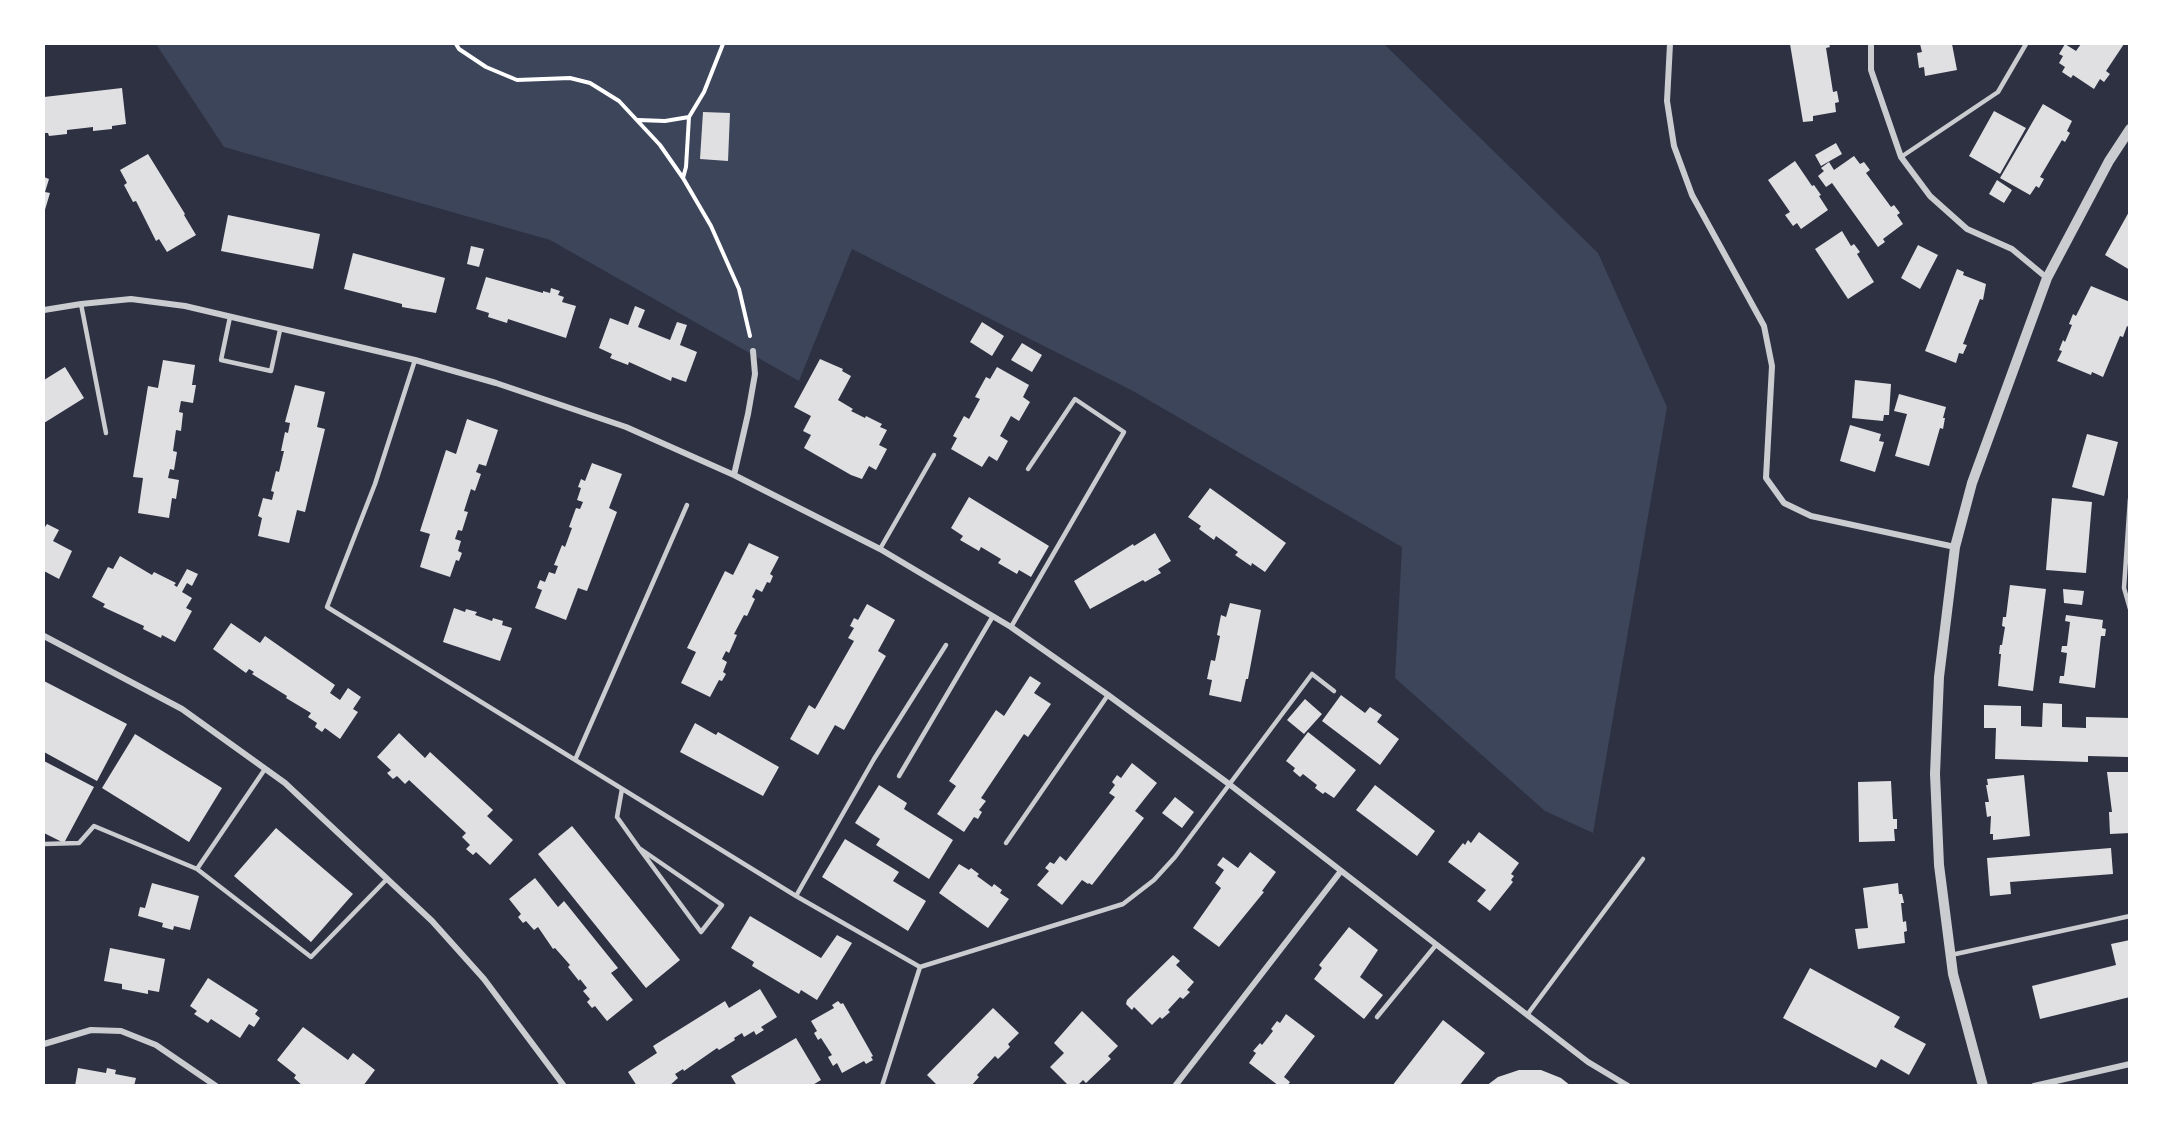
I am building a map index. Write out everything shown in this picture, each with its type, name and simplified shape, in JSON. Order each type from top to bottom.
[{"type":"street","points":[[1670,44],[1668,101],[1674,146],[1692,195],[1764,327],[1772,366],[1766,478],[1784,503],[1811,516],[1955,547]]},
{"type":"street","points":[[1871,44],[1871,70],[1901,157],[1930,196],[1967,229],[2012,249],[2047,278]]},
{"type":"street","points":[[1983,1086],[1953,974],[1939,865],[1935,774],[1939,677],[1955,547],[1972,483],[2047,278],[2109,161],[2130,129]]},
{"type":"street","points":[[44,310],[131,299],[185,306],[415,360],[496,383],[626,427],[734,475],[880,549],[1011,627],[1229,784],[1588,1062],[1628,1086]]},
{"type":"street","points":[[734,475],[755,374],[753,351]]},
{"type":"street","points":[[44,636],[182,709],[285,783],[432,921],[484,979],[564,1086]]},
{"type":"street","points":[[1175,1086],[1341,871]]},
{"type":"street","points":[[44,1044],[91,1030],[121,1031],[156,1045],[216,1086]]},
{"type":"street","points":[[2034,1086],[2130,1064]]},
{"type":"lane","points":[[1901,157],[1998,92],[2026,44]]},
{"type":"lane","points":[[81,304],[106,433]]},
{"type":"lane","points":[[230,317],[221,360],[271,371],[280,330]]},
{"type":"lane","points":[[415,360],[375,484],[327,607],[796,896],[920,967],[1123,904],[1154,880],[1175,856],[1312,674],[1334,691]]},
{"type":"lane","points":[[1011,627],[1124,432],[1075,399],[1028,469]]},
{"type":"lane","points":[[880,549],[934,455]]},
{"type":"lane","points":[[2130,499],[2124,588],[2130,609]]},
{"type":"lane","points":[[575,760],[687,505]]},
{"type":"lane","points":[[899,776],[993,616]]},
{"type":"lane","points":[[796,896],[874,759],[946,645]]},
{"type":"lane","points":[[1006,843],[1108,695]]},
{"type":"lane","points":[[196,869],[266,769]]},
{"type":"lane","points":[[622,789],[617,817],[639,848],[700,932],[722,905],[639,848]]},
{"type":"lane","points":[[44,844],[79,843],[94,826],[196,869],[311,957],[387,879]]},
{"type":"lane","points":[[1527,1015],[1643,859]]},
{"type":"lane","points":[[1951,955],[2130,916]]},
{"type":"lane","points":[[1377,1017],[1436,945]]},
{"type":"lane","points":[[882,1086],[920,967]]},
{"type":"path","points":[[456,44],[459,49],[486,67],[517,80],[570,78],[590,83],[619,101],[638,120],[660,145],[683,178],[711,226],[739,289],[753,351]]},
{"type":"path","points":[[683,178],[686,167],[689,117],[704,92],[723,44]]},
{"type":"path","points":[[638,120],[665,121],[689,117]]},
{"type":"shaded area","points":[[156,44],[1384,44],[1598,253],[1667,407],[1593,833],[1545,811],[1395,678],[1402,547],[1133,391],[852,249],[799,381],[550,240],[224,147]]},
{"type":"building","points":[[1790,44],[1829,44],[1830,47],[1826,48],[1833,92],[1837,91],[1839,102],[1835,103],[1836,112],[1813,116],[1813,121],[1803,122]]},
{"type":"building","points":[[1920,44],[1952,44],[1957,70],[1925,76],[1924,67],[1919,68],[1917,53],[1922,52]]},
{"type":"building","points":[[2065,44],[2076,51],[2081,44],[2124,44],[2106,71],[2110,74],[2104,82],[2100,79],[2094,89],[2073,75],[2071,78],[2062,72],[2065,67],[2059,63],[2063,56],[2059,54]]},
{"type":"building","points":[[122,88],[126,124],[112,126],[112,129],[93,131],[93,127],[67,130],[67,134],[49,136],[48,133],[44,133],[44,97]]},
{"type":"building","points":[[2043,104],[2072,121],[2067,131],[2070,133],[2065,142],[2062,140],[2040,177],[2044,179],[2039,188],[2036,186],[2030,195],[2000,178]]},
{"type":"building","points":[[1994,111],[2026,128],[2000,174],[1969,156]]},
{"type":"building","points":[[703,112],[730,113],[728,161],[700,159]]},
{"type":"building","points":[[1836,143],[1842,154],[1821,166],[1815,155]]},
{"type":"building","points":[[148,154],[196,235],[167,252],[159,239],[156,241],[136,201],[133,202],[124,185],[127,183],[120,170]]},
{"type":"building","points":[[1854,156],[1860,164],[1864,162],[1870,170],[1866,173],[1891,207],[1894,205],[1900,213],[1897,215],[1903,224],[1883,239],[1885,242],[1878,247],[1832,183],[1826,187],[1818,176],[1824,171],[1821,168],[1829,162],[1834,170]]},
{"type":"building","points":[[1795,161],[1821,195],[1819,196],[1828,210],[1801,229],[1797,223],[1793,226],[1785,215],[1790,212],[1768,180]]},
{"type":"building","points":[[44,177],[49,179],[45,192],[50,193],[44,213]]},
{"type":"building","points":[[1997,180],[2012,190],[2004,203],[1989,194]]},
{"type":"building","points":[[2130,210],[2130,270],[2105,255]]},
{"type":"building","points":[[228,215],[320,234],[313,269],[221,251]]},
{"type":"building","points":[[1842,231],[1851,246],[1854,244],[1860,252],[1857,254],[1874,282],[1848,299],[1815,249]]},
{"type":"building","points":[[1918,245],[1938,255],[1920,289],[1901,278]]},
{"type":"building","points":[[471,246],[484,249],[479,267],[467,264]]},
{"type":"building","points":[[353,253],[445,278],[436,313],[402,307],[402,304],[344,289]]},
{"type":"building","points":[[1957,269],[1964,272],[1963,275],[1986,284],[1983,300],[1980,299],[1963,344],[1967,345],[1963,354],[1959,353],[1956,363],[1925,351]]},
{"type":"building","points":[[486,277],[543,293],[543,291],[550,293],[551,288],[560,291],[558,295],[564,297],[562,302],[576,306],[566,338],[508,319],[507,323],[488,317],[489,313],[476,309]]},
{"type":"building","points":[[2091,286],[2130,302],[2130,328],[2127,326],[2123,337],[2120,336],[2103,377],[2092,372],[2091,375],[2057,361],[2062,351],[2059,350],[2063,340],[2065,342],[2072,325],[2069,324],[2073,314],[2076,316]]},
{"type":"building","points":[[635,306],[645,310],[638,327],[670,340],[677,322],[687,325],[680,345],[697,352],[686,382],[672,377],[671,381],[629,362],[628,365],[610,358],[612,354],[599,348],[610,318],[628,325]]},
{"type":"building","points":[[982,322],[1004,336],[992,356],[970,342]]},
{"type":"building","points":[[1022,343],[1042,355],[1032,372],[1011,360]]},
{"type":"building","points":[[820,359],[843,369],[842,371],[851,376],[838,400],[853,409],[851,411],[882,424],[880,427],[887,430],[879,445],[887,449],[876,470],[869,466],[862,479],[804,448],[811,435],[803,431],[811,416],[794,407]]},
{"type":"building","points":[[163,360],[195,365],[192,385],[196,385],[193,403],[181,401],[179,412],[183,413],[181,431],[176,430],[173,451],[177,452],[174,470],[170,469],[168,478],[179,480],[176,499],[172,498],[169,518],[138,513],[143,478],[133,477],[148,386],[158,388]]},
{"type":"building","points":[[65,367],[84,398],[44,423],[44,380]]},
{"type":"building","points":[[997,367],[1029,385],[1023,397],[1030,402],[1019,421],[1011,416],[1000,436],[1008,441],[997,461],[989,456],[982,467],[951,449],[957,438],[953,436],[964,416],[969,419],[980,399],[975,397],[986,377],[990,379]]},
{"type":"building","points":[[1855,380],[1891,384],[1889,415],[1884,415],[1883,421],[1852,418]]},
{"type":"building","points":[[295,385],[325,392],[317,427],[325,429],[305,512],[297,510],[289,543],[258,536],[262,518],[258,516],[263,498],[272,500],[274,492],[271,491],[284,451],[281,451],[285,432],[288,433],[290,423],[285,422]]},
{"type":"building","points":[[1899,394],[1946,407],[1943,429],[1940,428],[1929,466],[1895,456],[1907,414],[1894,411]]},
{"type":"building","points":[[467,419],[498,430],[486,466],[479,464],[476,472],[481,474],[475,491],[471,489],[464,511],[468,512],[462,531],[458,530],[455,539],[461,541],[458,551],[462,553],[459,561],[456,560],[450,577],[420,567],[430,534],[420,531],[446,450],[456,454]]},
{"type":"building","points":[[1850,425],[1881,434],[1879,441],[1884,442],[1875,472],[1840,461]]},
{"type":"building","points":[[2087,434],[2118,442],[2104,496],[2072,487]]},
{"type":"building","points":[[592,463],[622,474],[609,508],[617,512],[587,591],[578,588],[566,620],[535,608],[542,590],[537,588],[540,580],[545,582],[549,572],[555,574],[558,566],[554,565],[562,545],[565,547],[576,508],[580,509],[583,502],[577,500],[581,488],[578,487],[581,479],[585,481]]},
{"type":"building","points":[[1210,488],[1286,543],[1265,572],[1235,555],[1238,552],[1216,536],[1214,540],[1199,529],[1201,526],[1188,517]]},
{"type":"building","points":[[969,497],[1049,546],[1031,577],[1019,570],[1017,574],[998,563],[1001,559],[981,547],[979,551],[960,540],[963,536],[951,528]]},
{"type":"building","points":[[2052,498],[2092,502],[2086,573],[2046,570]]},
{"type":"building","points":[[47,524],[59,530],[53,541],[72,551],[59,579],[44,571],[44,527]]},
{"type":"building","points":[[1155,533],[1171,561],[1158,569],[1161,573],[1145,582],[1143,580],[1090,609],[1074,581]]},
{"type":"building","points":[[749,543],[779,557],[770,574],[773,576],[770,583],[767,582],[762,592],[756,589],[752,597],[755,599],[747,616],[744,615],[734,634],[737,635],[729,653],[726,651],[722,659],[727,662],[723,672],[726,674],[722,681],[719,680],[710,697],[681,683],[696,652],[687,648],[725,571],[733,575]]},
{"type":"building","points":[[120,556],[152,575],[154,572],[176,583],[174,585],[177,587],[187,569],[198,574],[192,586],[187,583],[182,592],[192,598],[186,608],[192,611],[175,642],[143,629],[144,626],[103,607],[105,604],[92,597],[108,567],[113,569]]},
{"type":"building","points":[[2010,585],[2046,589],[2033,691],[1998,686],[2000,645],[2002,645],[2005,627],[2002,626],[2003,617],[2006,617]]},
{"type":"building","points":[[2063,589],[2084,591],[2082,605],[2064,603]]},
{"type":"building","points":[[1230,603],[1261,610],[1248,679],[1246,679],[1241,702],[1209,695],[1212,680],[1207,679],[1211,660],[1215,661],[1221,615],[1226,617]]},
{"type":"building","points":[[867,604],[895,620],[878,651],[886,656],[844,730],[835,725],[818,755],[790,739],[809,705],[815,709],[854,641],[848,638],[854,628],[850,626],[854,618],[858,620]]},
{"type":"building","points":[[454,608],[465,612],[466,609],[477,612],[475,615],[492,621],[493,618],[503,621],[502,625],[512,628],[500,661],[443,642]]},
{"type":"building","points":[[2066,615],[2103,620],[2102,628],[2106,629],[2105,636],[2101,636],[2095,688],[2059,683],[2060,676],[2064,676],[2067,653],[2061,652],[2062,646],[2067,646],[2070,622],[2065,621]]},
{"type":"building","points":[[231,623],[260,643],[265,636],[335,685],[330,693],[340,700],[348,688],[361,697],[353,709],[358,712],[340,739],[325,728],[322,732],[315,727],[317,723],[308,717],[311,713],[252,674],[254,672],[249,669],[246,673],[213,649]]},
{"type":"building","points":[[1030,676],[1041,683],[1034,693],[1051,704],[1028,737],[1024,734],[981,798],[986,801],[979,810],[982,812],[978,819],[974,817],[964,832],[937,814],[956,786],[949,781],[996,710],[1004,716]]},
{"type":"building","points":[[44,681],[127,724],[97,781],[44,752]]},
{"type":"building","points":[[1341,695],[1365,713],[1370,707],[1382,715],[1377,722],[1399,739],[1380,765],[1322,721]]},
{"type":"building","points":[[1305,699],[1322,714],[1304,734],[1287,720]]},
{"type":"building","points":[[2043,703],[2062,704],[2062,727],[2086,728],[2086,717],[2129,718],[2128,757],[2088,756],[2088,762],[1995,759],[1996,728],[1984,728],[1984,705],[2021,706],[2021,726],[2042,727]]},
{"type":"building","points":[[695,723],[716,735],[718,732],[779,767],[763,796],[680,752]]},
{"type":"building","points":[[1308,732],[1356,770],[1334,798],[1315,788],[1317,785],[1303,774],[1300,777],[1293,771],[1295,768],[1286,761]]},
{"type":"building","points":[[399,733],[425,758],[430,752],[493,810],[487,816],[513,840],[490,865],[476,852],[473,855],[466,849],[470,845],[462,837],[466,833],[409,780],[405,784],[397,776],[393,779],[387,773],[391,770],[377,757]]},
{"type":"building","points":[[135,734],[222,788],[189,842],[102,788]]},
{"type":"building","points":[[44,761],[94,787],[64,843],[44,833]]},
{"type":"building","points":[[1132,763],[1157,783],[1135,811],[1144,818],[1092,885],[1082,880],[1062,905],[1037,885],[1049,871],[1045,868],[1050,862],[1054,864],[1060,856],[1066,861],[1115,797],[1109,793],[1115,785],[1112,782],[1117,775],[1121,778]]},
{"type":"building","points":[[2107,772],[2130,772],[2130,833],[2110,834],[2109,812],[2112,812]]},
{"type":"building","points":[[2024,775],[2030,836],[1993,840],[1993,834],[1990,834],[1991,816],[1987,817],[1985,802],[1989,802],[1987,779]]},
{"type":"building","points":[[1891,781],[1893,819],[1897,819],[1897,829],[1894,829],[1895,841],[1859,842],[1858,782]]},
{"type":"building","points":[[879,785],[907,803],[904,809],[953,840],[929,879],[876,845],[880,839],[855,823]]},
{"type":"building","points":[[1375,785],[1435,831],[1417,856],[1356,810]]},
{"type":"building","points":[[1175,797],[1194,812],[1182,828],[1162,813]]},
{"type":"building","points":[[572,826],[680,960],[646,988],[538,854]]},
{"type":"building","points":[[276,828],[353,894],[311,942],[234,876]]},
{"type":"building","points":[[1479,832],[1519,863],[1511,874],[1514,876],[1511,880],[1513,882],[1490,911],[1477,901],[1486,890],[1448,862],[1463,843],[1465,845],[1468,840],[1471,843]]},
{"type":"building","points":[[845,839],[899,872],[893,881],[926,901],[908,931],[822,877]]},
{"type":"building","points":[[2111,848],[2113,874],[2010,882],[2011,894],[1990,896],[1987,858]]},
{"type":"building","points":[[1250,852],[1276,872],[1262,891],[1264,892],[1219,947],[1193,928],[1221,888],[1215,883],[1224,870],[1217,865],[1223,857],[1238,868]]},
{"type":"building","points":[[959,864],[969,870],[971,868],[979,874],[977,876],[992,887],[994,884],[1002,890],[1000,893],[1009,899],[988,928],[939,893]]},
{"type":"building","points":[[535,878],[558,907],[564,901],[618,968],[611,973],[633,1000],[607,1021],[595,1006],[592,1008],[587,1002],[590,999],[583,991],[587,988],[568,967],[570,965],[555,948],[553,949],[538,927],[534,930],[526,921],[523,923],[518,917],[521,914],[509,899]]},
{"type":"building","points":[[152,883],[199,896],[190,930],[174,926],[173,930],[162,927],[163,923],[138,916],[140,907],[145,908]]},
{"type":"building","points":[[1898,883],[1899,894],[1902,894],[1904,903],[1901,903],[1903,922],[1906,921],[1907,931],[1904,932],[1905,943],[1858,949],[1855,929],[1868,928],[1863,888]]},
{"type":"building","points":[[750,916],[821,958],[837,935],[852,943],[817,1000],[801,990],[799,994],[752,966],[754,962],[731,948]]},
{"type":"building","points":[[1349,927],[1378,950],[1360,977],[1383,995],[1364,1019],[1314,979],[1322,968],[1319,965]]},
{"type":"building","points":[[2130,940],[2130,997],[2040,1019],[2032,986],[2116,965],[2111,944]]},
{"type":"building","points":[[110,948],[165,959],[159,992],[148,990],[148,994],[122,989],[122,984],[104,981]]},
{"type":"building","points":[[1173,955],[1180,961],[1176,965],[1194,982],[1187,990],[1190,992],[1183,999],[1180,997],[1168,1010],[1170,1012],[1162,1019],[1160,1017],[1152,1025],[1134,1007],[1132,1010],[1126,1004],[1127,1000]]},
{"type":"building","points":[[1810,968],[1900,1017],[1894,1027],[1926,1044],[1909,1075],[1881,1059],[1876,1068],[1783,1018]]},
{"type":"building","points":[[208,978],[258,1010],[255,1014],[260,1018],[254,1027],[249,1024],[240,1038],[211,1019],[208,1023],[194,1014],[197,1011],[190,1006]]},
{"type":"building","points":[[760,989],[777,1017],[761,1027],[764,1030],[756,1035],[754,1031],[744,1037],[742,1033],[719,1050],[717,1048],[684,1071],[683,1069],[675,1074],[678,1078],[669,1086],[637,1086],[628,1072],[657,1053],[653,1046],[725,1001],[729,1008]]},
{"type":"building","points":[[838,1001],[843,1003],[873,1056],[871,1057],[873,1060],[866,1064],[864,1061],[842,1073],[837,1063],[833,1066],[828,1057],[832,1055],[821,1038],[818,1040],[814,1033],[817,1031],[811,1021],[834,1008],[832,1005]]},
{"type":"building","points":[[993,1008],[1019,1033],[1008,1044],[1010,1047],[998,1059],[995,1056],[977,1075],[979,1077],[971,1086],[938,1086],[927,1075]]},
{"type":"building","points":[[1082,1011],[1118,1046],[1108,1056],[1111,1059],[1086,1083],[1083,1080],[1077,1086],[1069,1086],[1050,1067],[1064,1053],[1054,1043]]},
{"type":"building","points":[[1286,1014],[1315,1036],[1284,1077],[1290,1082],[1287,1086],[1279,1086],[1249,1063],[1256,1053],[1253,1051],[1260,1043],[1262,1045],[1273,1031],[1271,1029],[1277,1021],[1280,1023]]},
{"type":"building","points":[[1443,1020],[1485,1053],[1459,1086],[1392,1086]]},
{"type":"building","points":[[303,1027],[348,1060],[353,1053],[375,1070],[363,1086],[303,1086],[294,1078],[296,1075],[277,1060]]},
{"type":"building","points":[[796,1038],[821,1080],[811,1086],[737,1086],[731,1076]]},
{"type":"building","points":[[78,1068],[106,1073],[107,1068],[116,1070],[115,1074],[136,1078],[134,1086],[75,1086]]},
{"type":"building","points":[[1519,1070],[1541,1070],[1561,1078],[1571,1086],[1486,1086],[1498,1077]]}]
